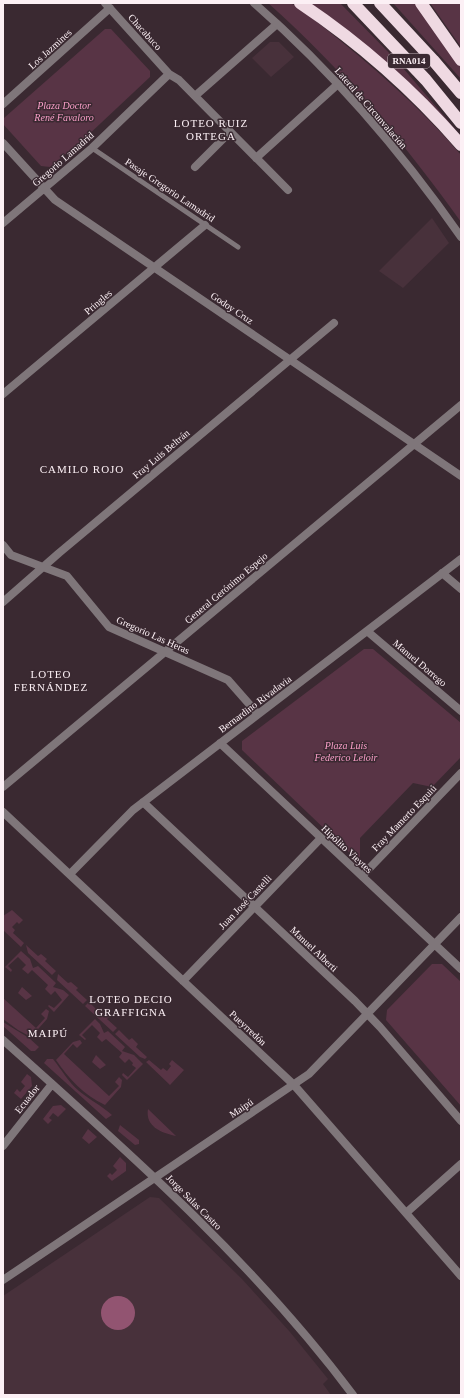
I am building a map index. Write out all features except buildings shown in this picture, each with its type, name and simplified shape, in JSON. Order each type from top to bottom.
[{"type":"highway","points":[[300,3],[374,58],[414,95],[461,145]]},
{"type":"highway","name":"RNA014","points":[[353,3],[422,75],[461,123]]},
{"type":"highway","name":"RNA014","points":[[380,3],[433,60],[461,93]]},
{"type":"highway","points":[[421,3],[461,60]]},
{"type":"street","name":"Lateral de Circunvalación","points":[[254,3],[338,84],[401,156],[461,237]]},
{"type":"street","name":"Chacabuco","points":[[108,6],[169,74],[179,80],[288,190]]},
{"type":"street","name":"Los Jazmines","points":[[3,104],[108,6]]},
{"type":"street","points":[[195,96],[277,24]]},
{"type":"street","name":"Gregorio Lamadrid","points":[[3,223],[92,148],[169,74]]},
{"type":"street","points":[[256,158],[338,84]]},
{"type":"street","points":[[195,167],[230,132]]},
{"type":"street","name":"Godoy Cruz","points":[[3,144],[55,200],[461,476]]},
{"type":"street","name":"Pringles","points":[[3,394],[205,225]]},
{"type":"street","name":"Fray Luis Beltrán","points":[[3,602],[334,323]]},
{"type":"street","name":"General Gerónimo Espejo","points":[[3,787],[461,404]]},
{"type":"street","name":"Gregorio Las Heras","points":[[3,545],[11,555],[67,576],[109,627],[228,680],[258,714]]},
{"type":"street","name":"Bernardino Rivadavia","points":[[70,874],[142,802],[461,559]]},
{"type":"street","points":[[442,573],[461,589]]},
{"type":"street","name":"Manuel Dorrego","points":[[367,631],[461,711]]},
{"type":"street","name":"Hipólito Vieytes","points":[[220,743],[461,969]]},
{"type":"street","name":"Fray Mamerto Esquiú","points":[[362,876],[461,773]]},
{"type":"street","name":"Manuel Alberti","points":[[142,802],[367,1014],[461,1121]]},
{"type":"street","name":"Pueyrredón","points":[[3,812],[294,1085],[461,1276]]},
{"type":"street","name":"Juan José Castelli","points":[[183,981],[321,838]]},
{"type":"street","name":"Maipú","points":[[3,1280],[309,1074],[461,917]]},
{"type":"street","name":"Jorge Salas Castro","points":[[3,1040],[155,1178],[244,1265],[302,1330],[353,1395]]},
{"type":"street","name":"Ecuador","points":[[3,1146],[52,1084]]},
{"type":"street","points":[[406,1213],[461,1164]]},
{"type":"lane","name":"Pasaje Gregorio Lamadrid","points":[[92,148],[238,246]]},
{"type":"shaded area","points":[[270,42],[279,42],[294,57],[271,77],[252,58]]},
{"type":"shaded area","points":[[432,218],[449,243],[403,288],[379,271]]},
{"type":"shaded area","points":[[150,1197],[159,1198],[242,1279],[290,1332],[328,1379],[323,1384],[331,1395],[3,1395],[3,1296]]},
{"type":"shaded area","points":[[115,1296],[121,1296],[125,1297],[132,1303],[135,1313],[134,1320],[128,1327],[121,1330],[115,1330],[111,1329],[104,1323],[101,1316],[101,1310],[102,1306],[108,1299]]},
{"type":"green space","points":[[287,2],[293,4],[306,13],[359,56],[412,103],[461,155],[461,222],[417,163],[370,107],[321,53],[268,3]]},
{"type":"green space","points":[[308,3],[340,3],[397,61],[461,136]]},
{"type":"green space","points":[[393,3],[415,3],[461,67],[461,79]]},
{"type":"green space","points":[[430,3],[461,3],[461,47]]},
{"type":"green space","name":"Plaza Doctor René Favaloro","points":[[105,29],[111,29],[150,71],[150,77],[85,138],[50,167],[41,166],[3,124],[4,118]]},
{"type":"green space","name":"Plaza Luis Federico Leloir","points":[[364,649],[373,649],[461,723],[461,757],[432,787],[413,783],[360,838],[360,858],[355,858],[242,750],[242,741]]},
{"type":"green space","points":[[12,910],[23,920],[19,924],[17,922],[12,927],[15,930],[13,933],[24,943],[21,947],[3,930],[3,916]]},
{"type":"green space","points":[[26,945],[38,956],[41,954],[47,959],[45,961],[56,971],[52,975],[28,953]]},
{"type":"green space","points":[[21,951],[30,959],[33,968],[38,966],[56,983],[53,987],[63,990],[69,995],[54,1012],[48,1006],[49,1005],[54,1008],[62,1000],[55,991],[51,995],[45,989],[48,985],[32,970],[28,974],[22,969],[26,965],[18,957],[8,966],[12,970],[11,972],[5,967]]},
{"type":"green space","points":[[432,964],[442,964],[461,982],[461,1106],[386,1020],[387,1010]]},
{"type":"green space","points":[[58,974],[68,983],[71,982],[78,988],[76,990],[87,1000],[83,1004],[57,980]]},
{"type":"green space","points":[[22,987],[32,996],[26,1000],[18,993]]},
{"type":"green space","points":[[3,998],[36,1028],[45,1018],[41,1014],[46,1009],[49,1011],[47,1019],[31,1037],[3,1019]]},
{"type":"green space","points":[[89,1002],[99,1012],[101,1010],[109,1017],[107,1019],[117,1028],[113,1032],[85,1006]]},
{"type":"green space","points":[[95,1019],[100,1024],[104,1033],[108,1031],[125,1047],[122,1051],[134,1055],[143,1064],[127,1080],[122,1075],[123,1073],[128,1077],[136,1068],[132,1065],[133,1063],[129,1059],[125,1063],[119,1057],[122,1053],[106,1039],[102,1042],[97,1037],[100,1033],[92,1025],[82,1035],[86,1039],[85,1040],[79,1035]]},
{"type":"green space","points":[[3,1022],[29,1038],[39,1047],[35,1051],[31,1051],[3,1026]]},
{"type":"green space","points":[[119,1030],[129,1040],[132,1038],[138,1044],[136,1047],[147,1057],[145,1059],[140,1057],[115,1034]]},
{"type":"green space","points":[[80,1040],[82,1043],[77,1048],[73,1044],[64,1054],[109,1096],[119,1086],[115,1082],[119,1077],[122,1080],[121,1087],[105,1105],[97,1101],[78,1086],[66,1074],[56,1060],[73,1042]]},
{"type":"green space","points":[[96,1055],[106,1065],[100,1069],[92,1062]]},
{"type":"green space","points":[[47,1059],[53,1059],[75,1087],[112,1115],[106,1119],[44,1063]]},
{"type":"green space","points":[[149,1060],[161,1070],[163,1068],[167,1071],[171,1066],[169,1064],[172,1060],[184,1070],[170,1085],[146,1062]]},
{"type":"green space","points":[[27,1074],[31,1077],[32,1086],[21,1099],[14,1093],[17,1089],[20,1092],[25,1086],[21,1082]]},
{"type":"green space","points":[[61,1105],[66,1109],[58,1117],[53,1113],[49,1118],[52,1120],[48,1124],[43,1119],[53,1106]]},
{"type":"green space","points":[[148,1109],[176,1136],[160,1131],[152,1125],[149,1120]]},
{"type":"green space","points":[[120,1125],[139,1140],[139,1144],[135,1145],[118,1131]]},
{"type":"green space","points":[[88,1129],[97,1137],[89,1144],[82,1138]]},
{"type":"green space","points":[[120,1157],[126,1163],[126,1171],[112,1181],[107,1176],[110,1173],[112,1175],[117,1170],[113,1166]]},
{"type":"district","name":"LOTEO RUIZ ORTEGA","points":[[211,129]]},
{"type":"district","name":"CAMILO ROJO","points":[[82,469]]},
{"type":"district","name":"LOTEO FERNÁNDEZ","points":[[51,680]]},
{"type":"district","name":"LOTEO DECIO GRAFFIGNA","points":[[131,1005]]},
{"type":"district","name":"MAIPÚ","points":[[48,1033]]}]
